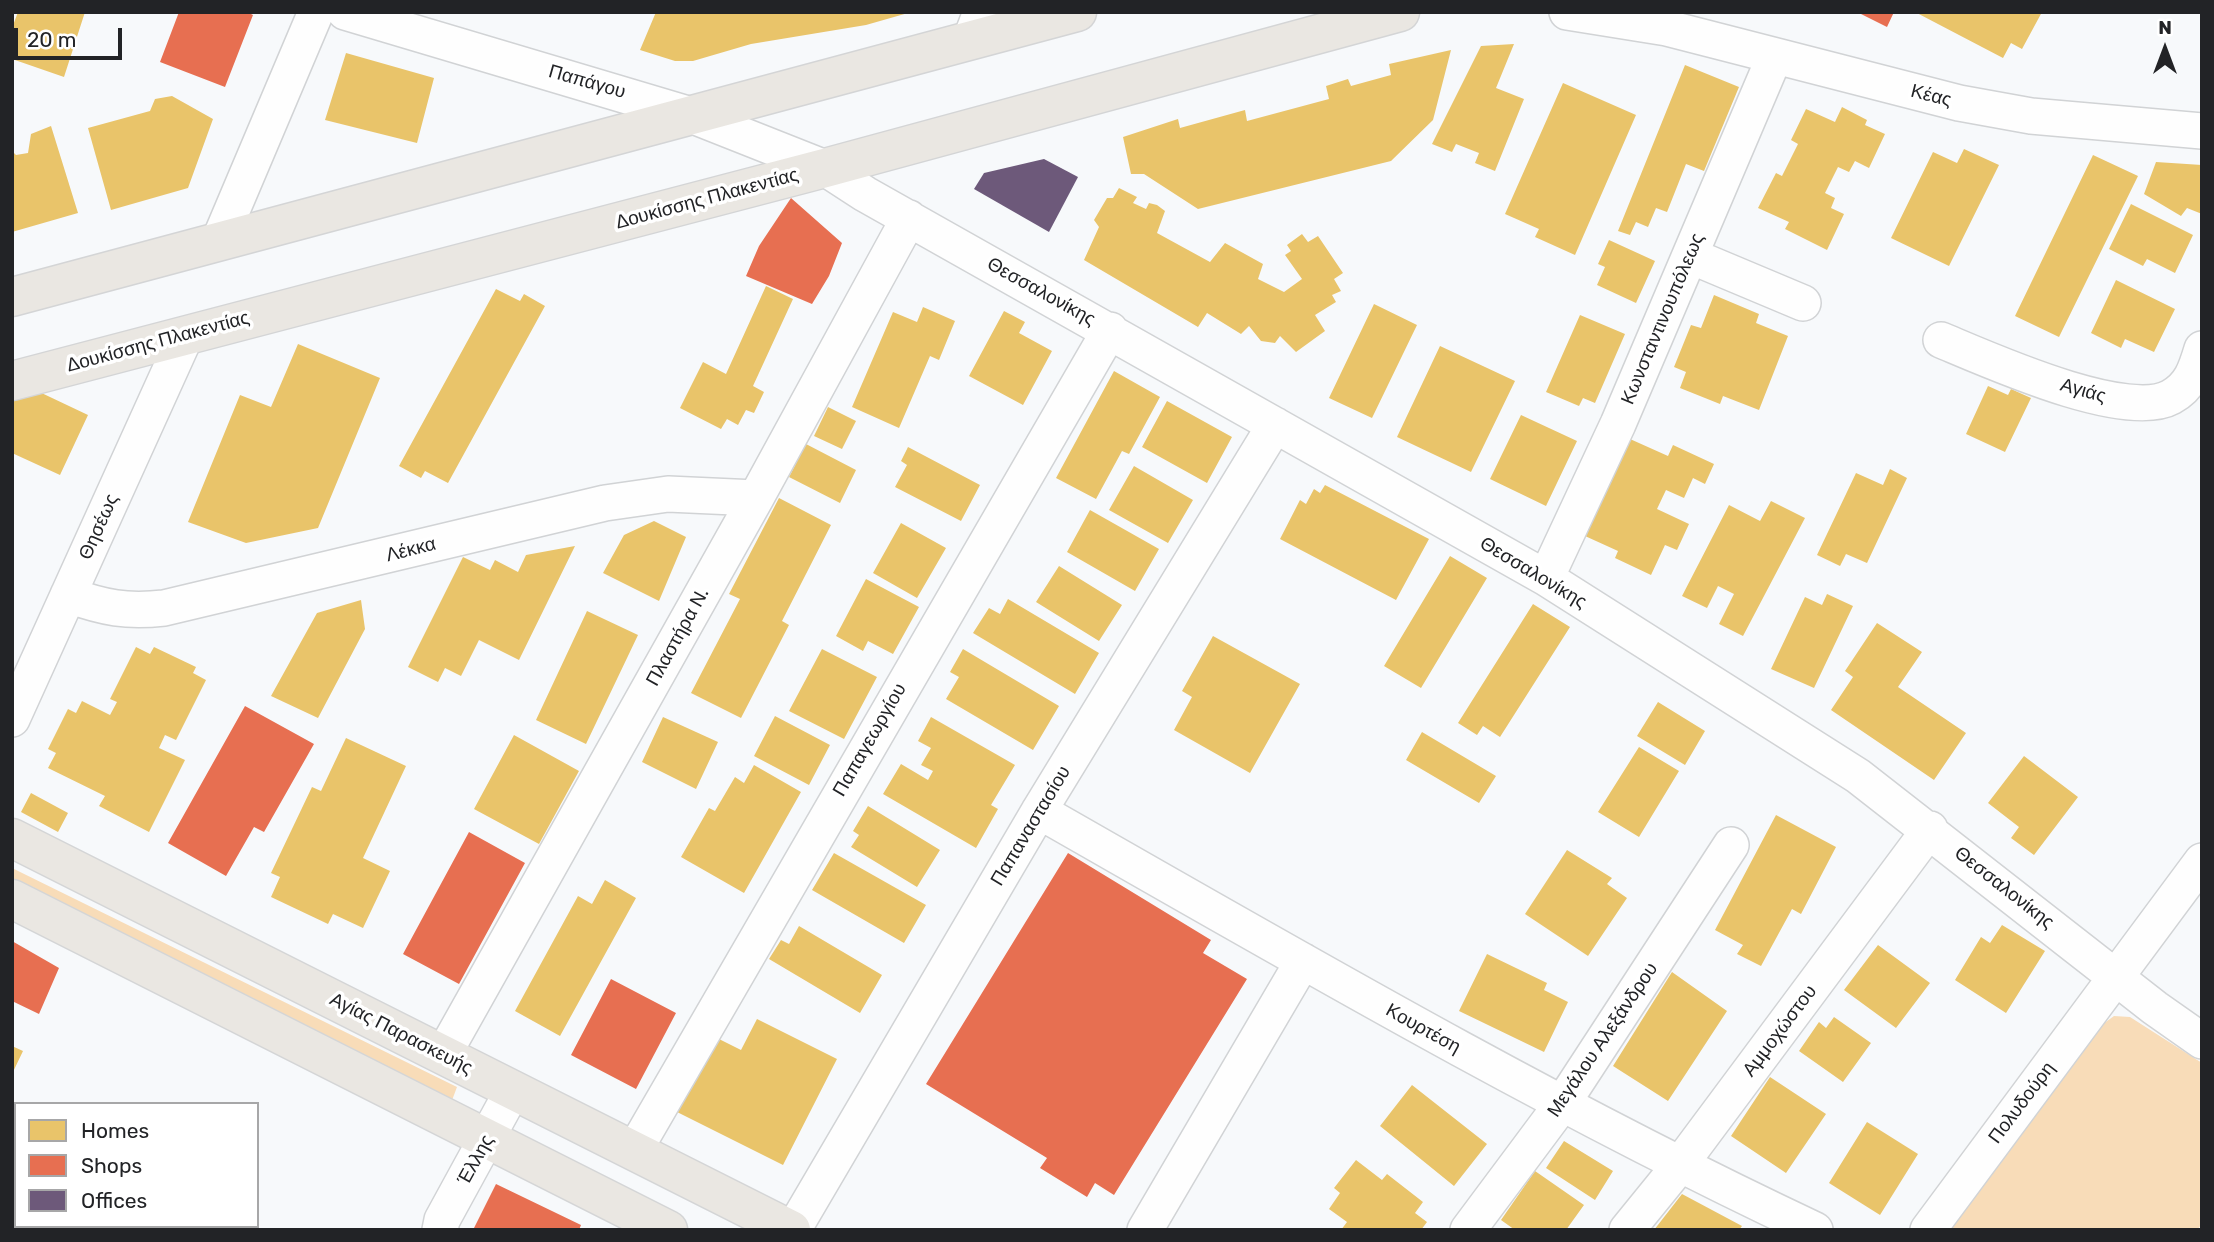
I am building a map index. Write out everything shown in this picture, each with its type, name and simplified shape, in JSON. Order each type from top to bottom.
[{"type":"main road","points":[[12,297],[691,115],[975,27],[1077,12]]},
{"type":"main road","name":"Δουκίσσης Πλακεντίας","points":[[12,381],[825,168],[1068,99],[1401,12]]},
{"type":"main road","name":"Αγίας Παρασκευής","points":[[12,838],[792,1230]]},
{"type":"main road","points":[[12,899],[668,1230]]},
{"type":"street","points":[[219,242],[316,12]]},
{"type":"street","name":"Παπάγου","points":[[345,12],[691,115],[825,168]]},
{"type":"street","name":"Κέας","points":[[1567,12],[1680,22],[1774,58],[1959,103],[2031,116],[2202,131]]},
{"type":"street","name":"Κωνσταντινουπόλεως","points":[[1546,578],[1691,256],[1774,58]]},
{"type":"street","name":"Θεσσαλονίκης","points":[[825,168],[1546,578],[1858,776],[2202,1041]]},
{"type":"street","name":"Πλαστήρα Ν.","points":[[443,1055],[756,498],[909,218]]},
{"type":"street","points":[[1691,256],[1802,303]]},
{"type":"street","name":"Παπαγεωργίου","points":[[634,1151],[1110,330]]},
{"type":"street","name":"Θησέως","points":[[12,719],[186,335]]},
{"type":"street","name":"Αγιάς","points":[[1941,340],[2021,373],[2119,401],[2144,405],[2169,398],[2183,389],[2194,376],[2202,349]]},
{"type":"street","name":"Παπαναστασίου","points":[[792,1230],[1039,811],[1275,425]]},
{"type":"street","name":"Λέκκα","points":[[68,595],[99,606],[128,612],[164,608],[605,503],[668,494],[756,498]]},
{"type":"street","name":"Κουρτέση","points":[[1039,811],[1562,1104],[1679,1166],[1815,1230]]},
{"type":"street","name":"Αμμοχώστου","points":[[1627,1230],[1679,1166],[1930,829]]},
{"type":"street","name":"Μεγάλου Αλεξάνδρου","points":[[1468,1230],[1562,1104],[1731,845]]},
{"type":"street","name":"Πολυδούρη","points":[[1928,1230],[2202,861]]},
{"type":"street","points":[[1145,1230],[1303,961]]},
{"type":"street","name":"Έλλης","points":[[440,1230],[442,1220],[513,1090]]},
{"type":"shaded area","points":[[12,868],[457,1087],[451,1103],[12,884]]},
{"type":"shaded area","points":[[2114,1016],[2130,1017],[2202,1063],[2202,1224],[2197,1230],[1945,1230],[2096,1029]]},
{"type":"building: Homes","points":[[18,12],[85,12],[64,77],[12,59],[12,28]]},
{"type":"building: Homes","points":[[656,12],[908,13],[866,25],[751,44],[693,61],[675,61],[640,50]]},
{"type":"building: Homes","points":[[1915,12],[2042,12],[2022,49],[2011,43],[2003,58]]},
{"type":"building: Homes","points":[[1514,44],[1496,88],[1524,99],[1495,171],[1475,163],[1479,153],[1456,144],[1452,152],[1432,144],[1481,46]]},
{"type":"building: Homes","points":[[1451,50],[1433,120],[1391,161],[1198,209],[1144,174],[1131,174],[1123,137],[1178,119],[1180,128],[1245,110],[1247,121],[1329,99],[1326,86],[1348,79],[1351,86],[1391,75],[1389,64]]},
{"type":"building: Homes","points":[[346,53],[434,78],[417,143],[325,120]]},
{"type":"building: Homes","points":[[1685,65],[1739,87],[1704,171],[1686,164],[1667,212],[1656,208],[1648,227],[1636,222],[1630,235],[1618,231]]},
{"type":"building: Homes","points":[[1563,83],[1636,115],[1575,255],[1535,237],[1539,229],[1505,214]]},
{"type":"building: Homes","points":[[172,96],[213,119],[188,188],[111,210],[88,128],[150,111],[155,99]]},
{"type":"building: Homes","points":[[1842,107],[1867,120],[1865,125],[1885,134],[1869,168],[1855,161],[1849,172],[1838,167],[1825,193],[1835,198],[1831,208],[1844,214],[1827,250],[1785,229],[1789,222],[1758,208],[1776,173],[1782,176],[1798,144],[1791,140],[1806,109],[1835,122]]},
{"type":"building: Homes","points":[[51,126],[78,213],[12,232],[12,151],[16,155],[28,153],[31,134]]},
{"type":"building: Homes","points":[[1964,149],[1999,165],[1949,266],[1891,238],[1933,152],[1957,163]]},
{"type":"building: Homes","points":[[2093,155],[2138,176],[2059,337],[2015,316]]},
{"type":"building: Homes","points":[[2156,162],[2202,165],[2202,214],[2187,208],[2181,216],[2144,194]]},
{"type":"building: Homes","points":[[1119,188],[1137,197],[1133,203],[1146,209],[1149,203],[1157,205],[1165,211],[1157,233],[1210,262],[1225,243],[1263,264],[1258,279],[1284,292],[1302,279],[1285,255],[1291,251],[1287,245],[1302,234],[1308,242],[1318,236],[1343,273],[1334,279],[1341,291],[1332,295],[1336,302],[1315,315],[1325,331],[1296,352],[1280,336],[1275,343],[1261,341],[1249,326],[1241,334],[1207,313],[1198,327],[1084,260],[1099,227],[1094,220],[1107,198],[1113,198]]},
{"type":"building: Homes","points":[[2131,204],[2193,235],[2175,273],[2147,259],[2143,266],[2109,249]]},
{"type":"building: Homes","points":[[1609,240],[1655,261],[1636,303],[1597,285],[1605,267],[1598,264]]},
{"type":"building: Homes","points":[[2116,280],[2175,309],[2154,352],[2125,339],[2121,348],[2091,333]]},
{"type":"building: Homes","points":[[766,286],[793,299],[753,386],[764,392],[754,413],[746,410],[738,425],[727,419],[721,429],[680,408],[703,362],[726,374]]},
{"type":"building: Homes","points":[[496,289],[520,301],[524,294],[545,306],[448,483],[425,471],[421,478],[399,466]]},
{"type":"building: Homes","points":[[1714,295],[1759,314],[1756,323],[1788,336],[1759,410],[1723,396],[1720,404],[1680,388],[1686,372],[1674,367],[1691,325],[1701,328]]},
{"type":"building: Homes","points":[[1374,304],[1417,325],[1372,418],[1329,398]]},
{"type":"building: Homes","points":[[923,307],[955,321],[939,360],[930,356],[899,428],[852,407],[893,312],[917,322]]},
{"type":"building: Homes","points":[[1004,311],[1025,322],[1019,333],[1052,351],[1023,405],[969,376]]},
{"type":"building: Homes","points":[[1580,315],[1625,334],[1595,403],[1583,398],[1579,406],[1546,392]]},
{"type":"building: Homes","points":[[298,344],[380,378],[318,528],[246,543],[188,522],[240,395],[271,407]]},
{"type":"building: Homes","points":[[1440,346],[1515,381],[1471,472],[1397,437]]},
{"type":"building: Homes","points":[[1114,371],[1160,397],[1129,454],[1122,451],[1096,499],[1056,478]]},
{"type":"building: Homes","points":[[1988,386],[2008,395],[2011,389],[2031,398],[2005,452],[1966,434]]},
{"type":"building: Homes","points":[[31,388],[88,415],[60,475],[12,453],[12,402],[16,393]]},
{"type":"building: Homes","points":[[1167,401],[1232,437],[1207,483],[1142,447]]},
{"type":"building: Homes","points":[[828,407],[856,421],[842,449],[814,436]]},
{"type":"building: Homes","points":[[1521,415],[1577,441],[1546,506],[1490,479]]},
{"type":"building: Homes","points":[[1630,439],[1668,456],[1673,445],[1714,464],[1705,484],[1693,478],[1684,498],[1666,490],[1657,509],[1689,524],[1677,550],[1665,545],[1651,575],[1615,558],[1618,551],[1585,536]]},
{"type":"building: Homes","points":[[806,444],[856,470],[840,503],[789,477]]},
{"type":"building: Homes","points":[[908,447],[980,485],[961,521],[895,487],[907,465],[901,461]]},
{"type":"building: Homes","points":[[1134,466],[1193,500],[1168,543],[1109,510]]},
{"type":"building: Homes","points":[[1890,469],[1907,478],[1867,563],[1846,554],[1840,566],[1817,555],[1856,473],[1883,485]]},
{"type":"building: Homes","points":[[1325,485],[1429,539],[1396,600],[1280,539],[1300,500],[1306,504],[1314,489],[1320,493]]},
{"type":"building: Homes","points":[[779,498],[831,525],[782,621],[789,625],[741,718],[691,693],[740,599],[729,594]]},
{"type":"building: Homes","points":[[1771,501],[1805,518],[1743,636],[1719,624],[1734,594],[1718,586],[1707,608],[1682,596],[1729,505],[1760,521]]},
{"type":"building: Homes","points":[[1090,510],[1159,549],[1135,591],[1067,552]]},
{"type":"building: Homes","points":[[654,521],[686,537],[659,601],[603,573],[624,535]]},
{"type":"building: Homes","points":[[901,523],[946,548],[917,598],[873,573]]},
{"type":"building: Homes","points":[[575,546],[519,660],[479,640],[461,676],[445,668],[438,682],[408,667],[463,557],[490,570],[495,560],[518,572],[526,555]]},
{"type":"building: Homes","points":[[1450,556],[1487,578],[1421,688],[1384,666]]},
{"type":"building: Homes","points":[[1059,566],[1122,605],[1099,641],[1036,602]]},
{"type":"building: Homes","points":[[866,579],[919,607],[893,654],[868,641],[863,651],[836,636]]},
{"type":"building: Homes","points":[[1827,594],[1853,606],[1814,688],[1771,669],[1805,597],[1822,605]]},
{"type":"building: Homes","points":[[1008,599],[1099,653],[1075,694],[973,633],[989,608],[1000,614]]},
{"type":"building: Homes","points":[[361,600],[365,629],[318,718],[271,696],[317,613]]},
{"type":"building: Homes","points":[[1533,604],[1570,627],[1500,737],[1483,726],[1477,735],[1458,723]]},
{"type":"building: Homes","points":[[587,611],[638,635],[586,744],[536,720]]},
{"type":"building: Homes","points":[[1877,623],[1922,652],[1898,687],[1966,733],[1934,780],[1831,710],[1853,677],[1845,671]]},
{"type":"building: Homes","points":[[1213,636],[1300,684],[1250,773],[1174,730],[1192,697],[1182,691]]},
{"type":"building: Homes","points":[[136,647],[150,654],[154,647],[196,667],[193,673],[206,680],[176,740],[165,735],[159,748],[185,760],[149,832],[99,806],[105,796],[48,768],[56,753],[48,749],[68,709],[76,713],[82,701],[110,715],[117,702],[110,699]]},
{"type":"building: Homes","points":[[822,649],[877,677],[844,739],[789,711]]},
{"type":"building: Homes","points":[[963,649],[1059,706],[1033,750],[946,699],[959,677],[950,672]]},
{"type":"building: Homes","points":[[1658,702],[1705,731],[1685,765],[1637,736]]},
{"type":"building: Homes","points":[[775,716],[830,745],[809,785],[754,756]]},
{"type":"building: Homes","points":[[663,717],[718,742],[696,789],[642,762]]},
{"type":"building: Homes","points":[[931,717],[1015,765],[991,805],[998,809],[976,848],[883,794],[901,764],[928,780],[933,771],[921,765],[931,748],[918,741]]},
{"type":"building: Homes","points":[[1422,732],[1496,776],[1479,803],[1406,760]]},
{"type":"building: Homes","points":[[514,735],[579,771],[539,844],[474,809]]},
{"type":"building: Homes","points":[[346,738],[406,766],[363,858],[390,871],[363,928],[333,914],[328,924],[271,897],[280,877],[271,873],[312,787],[321,791]]},
{"type":"building: Homes","points":[[1639,747],[1679,771],[1639,837],[1598,812]]},
{"type":"building: Homes","points":[[2024,756],[2078,797],[2034,855],[2011,838],[2019,827],[1988,803]]},
{"type":"building: Homes","points":[[754,765],[801,792],[744,893],[681,857],[709,808],[715,811],[735,777],[744,783]]},
{"type":"building: Homes","points":[[31,793],[68,813],[58,832],[21,812]]},
{"type":"building: Homes","points":[[868,806],[940,850],[917,887],[851,847],[859,835],[853,831]]},
{"type":"building: Homes","points":[[1776,815],[1836,847],[1801,914],[1792,909],[1761,966],[1737,954],[1743,945],[1715,930]]},
{"type":"building: Homes","points":[[1567,850],[1612,878],[1607,884],[1627,898],[1588,956],[1525,914]]},
{"type":"building: Homes","points":[[834,853],[926,905],[904,943],[812,890]]},
{"type":"building: Homes","points":[[605,880],[636,898],[560,1036],[515,1011],[578,896],[592,904]]},
{"type":"building: Homes","points":[[2002,925],[2045,951],[2006,1013],[1955,980],[1981,937],[1990,943]]},
{"type":"building: Homes","points":[[799,926],[882,975],[860,1013],[769,959],[781,940],[789,944]]},
{"type":"building: Homes","points":[[1878,945],[1930,983],[1896,1028],[1844,990]]},
{"type":"building: Homes","points":[[1487,954],[1547,983],[1544,990],[1568,1002],[1544,1052],[1459,1011]]},
{"type":"building: Homes","points":[[1672,972],[1727,1011],[1668,1101],[1613,1066]]},
{"type":"building: Homes","points":[[1834,1017],[1871,1043],[1843,1082],[1799,1051],[1819,1022],[1826,1028]]},
{"type":"building: Homes","points":[[757,1019],[837,1059],[783,1165],[675,1111],[713,1036],[741,1050]]},
{"type":"building: Homes","points":[[12,1046],[23,1051],[12,1074]]},
{"type":"building: Homes","points":[[1770,1077],[1826,1114],[1786,1173],[1731,1136]]},
{"type":"building: Homes","points":[[1412,1085],[1487,1144],[1454,1186],[1380,1126]]},
{"type":"building: Homes","points":[[1867,1122],[1918,1154],[1880,1215],[1829,1183]]},
{"type":"building: Homes","points":[[1564,1141],[1613,1171],[1595,1200],[1546,1168]]},
{"type":"building: Homes","points":[[1356,1160],[1382,1180],[1387,1174],[1423,1202],[1415,1213],[1427,1222],[1421,1230],[1341,1230],[1347,1222],[1329,1209],[1340,1193],[1334,1188]]},
{"type":"building: Homes","points":[[1535,1171],[1584,1205],[1566,1230],[1515,1230],[1501,1220]]},
{"type":"building: Homes","points":[[1682,1194],[1742,1226],[1739,1230],[1654,1230]]},
{"type":"building: Shops","points":[[179,12],[247,12],[253,15],[225,87],[160,62]]},
{"type":"building: Shops","points":[[1857,12],[1894,12],[1887,27]]},
{"type":"building: Shops","points":[[791,198],[842,243],[829,276],[812,304],[746,276],[759,246]]},
{"type":"building: Shops","points":[[245,706],[314,744],[264,832],[254,827],[226,876],[168,843]]},
{"type":"building: Shops","points":[[469,832],[525,863],[459,984],[403,954]]},
{"type":"building: Shops","points":[[1068,853],[1211,940],[1203,953],[1247,979],[1114,1195],[1095,1183],[1087,1197],[1040,1168],[1047,1158],[926,1084]]},
{"type":"building: Shops","points":[[12,941],[59,968],[39,1014],[12,1001]]},
{"type":"building: Shops","points":[[611,979],[676,1013],[636,1089],[571,1055]]},
{"type":"building: Shops","points":[[496,1184],[581,1225],[579,1230],[473,1230]]},
{"type":"building: Offices","points":[[1044,159],[1078,177],[1049,232],[974,189],[984,173]]}]
